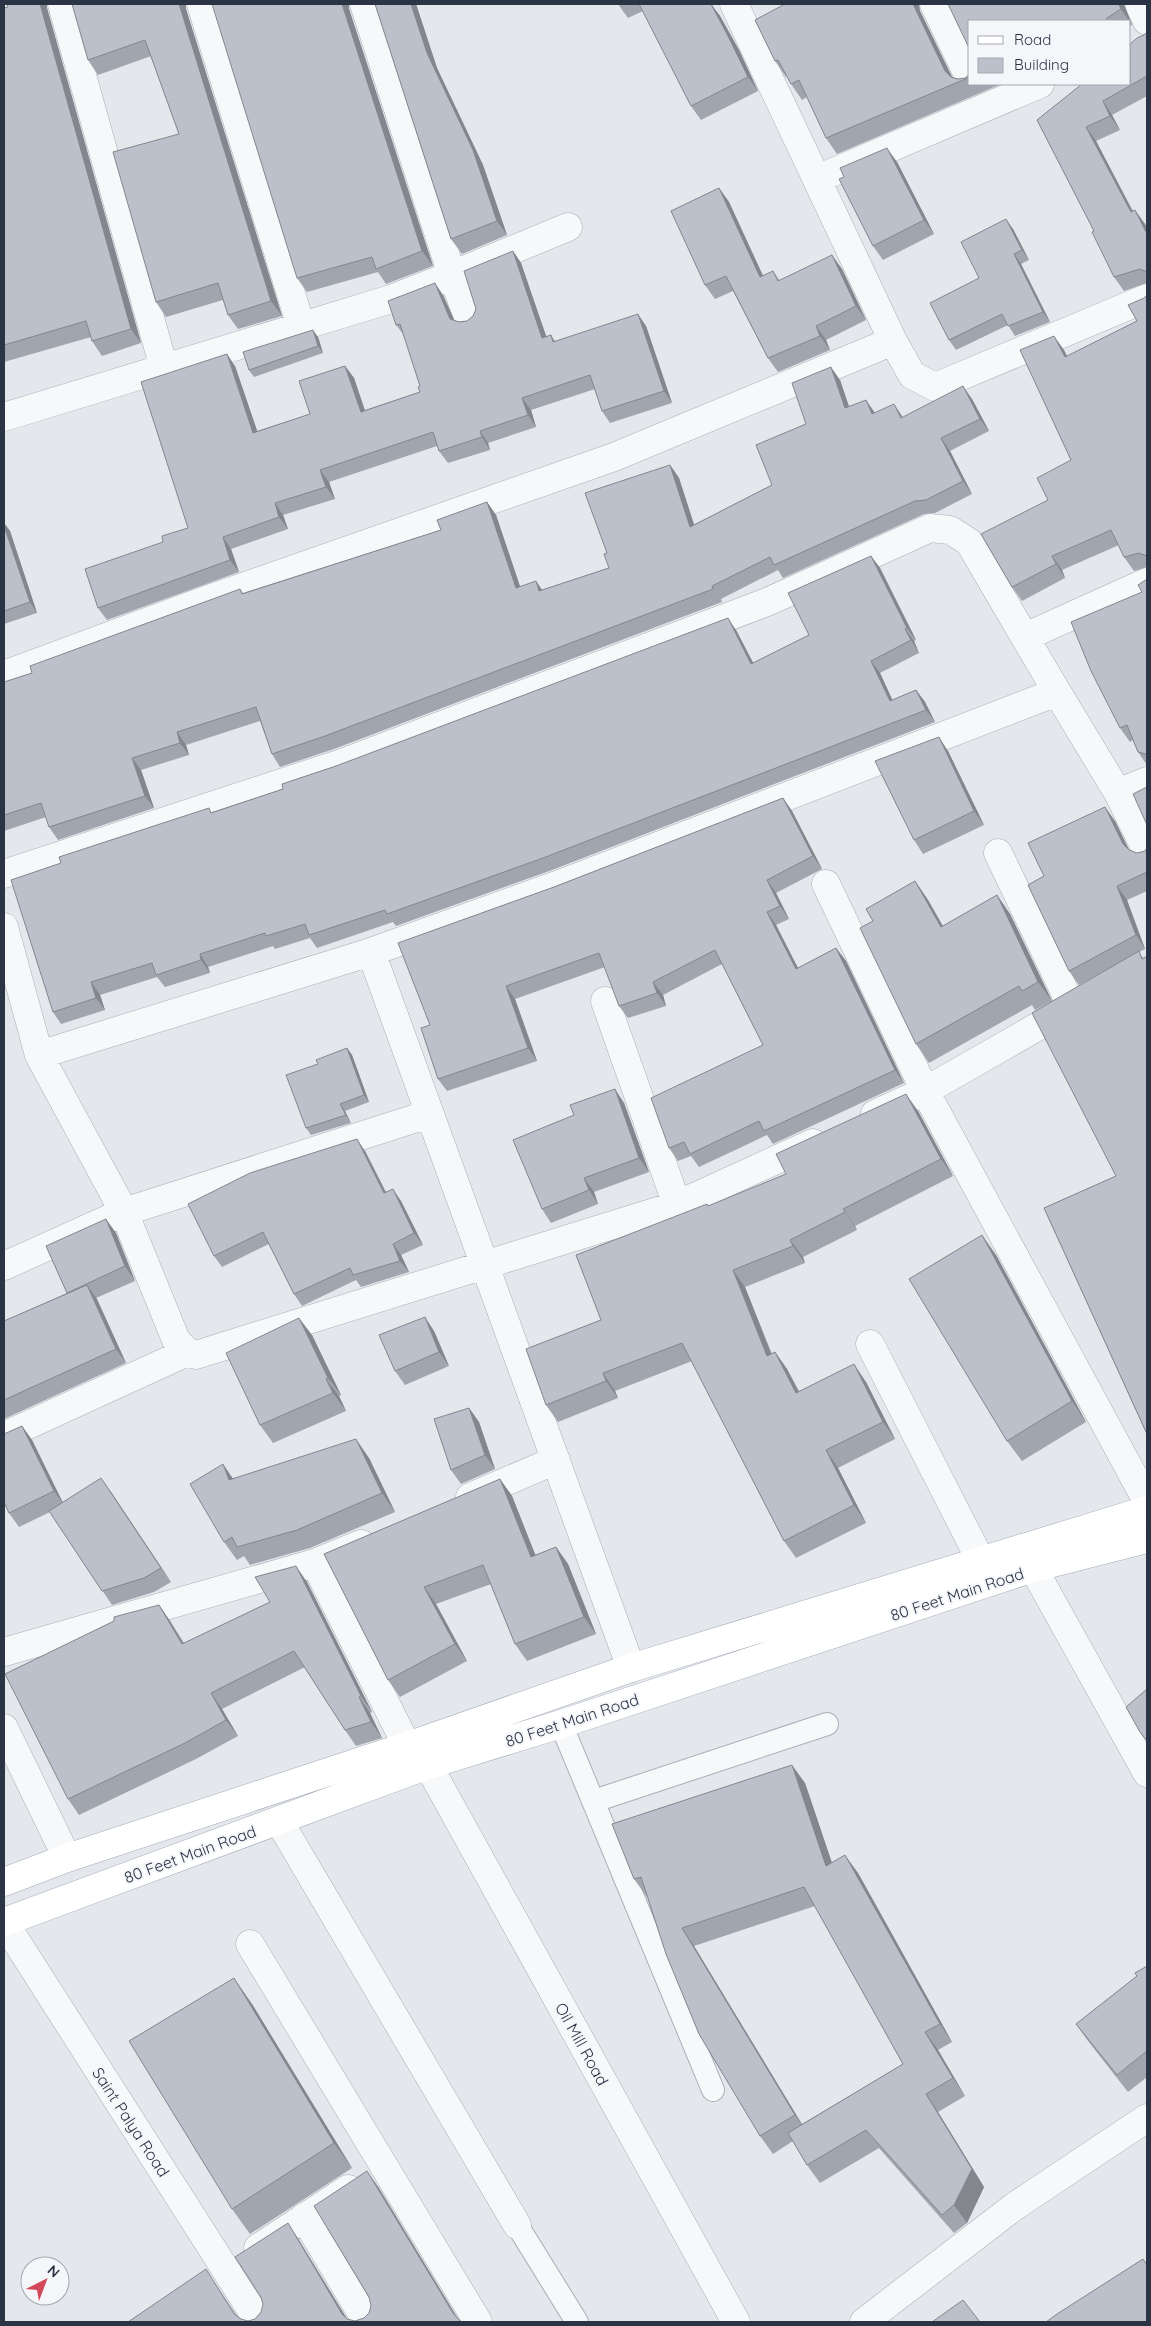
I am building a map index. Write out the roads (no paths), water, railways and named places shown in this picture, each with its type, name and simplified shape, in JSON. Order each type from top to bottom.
[{"type":"main road","name":"80 Feet Main Road","points":[[4,1922],[428,1765],[561,1724],[1027,1558],[1147,1510]]},
{"type":"main road","name":"80 Feet Main Road","points":[[4,1882],[67,1858],[407,1746],[631,1668],[981,1561],[1027,1558],[1147,1539]]},
{"type":"street","points":[[62,4],[164,368]]},
{"type":"street","points":[[201,4],[301,326]]},
{"type":"street","points":[[364,4],[452,275],[469,319]]},
{"type":"street","points":[[734,4],[893,341],[912,375],[935,387],[1147,298]]},
{"type":"street","points":[[934,4],[968,76]]},
{"type":"street","points":[[1139,4],[1147,21]]},
{"type":"street","points":[[1131,43],[1147,35]]},
{"type":"street","points":[[972,85],[984,110]]},
{"type":"street","points":[[817,179],[984,110],[1038,85]]},
{"type":"street","points":[[4,417],[391,298],[568,227]]},
{"type":"street","points":[[4,675],[200,602],[614,457],[893,341]]},
{"type":"street","points":[[4,874],[339,764],[767,602],[930,528],[950,530],[969,542],[1118,794],[1147,851]]},
{"type":"street","points":[[1025,636],[1147,582]]},
{"type":"street","points":[[39,1055],[371,952],[557,885],[1057,692]]},
{"type":"street","points":[[1118,794],[1147,781]]},
{"type":"street","points":[[998,852],[1072,1007]]},
{"type":"street","points":[[826,884],[925,1091],[1147,1501]]},
{"type":"street","points":[[4,928],[14,1002],[39,1055],[124,1212],[176,1340],[187,1352],[196,1355],[677,1205],[925,1091],[1097,993]]},
{"type":"street","points":[[371,952],[631,1668]]},
{"type":"street","points":[[606,1000],[677,1205]]},
{"type":"street","points":[[4,1266],[124,1212],[429,1114]]},
{"type":"street","points":[[870,1344],[981,1561]]},
{"type":"street","points":[[4,1436],[187,1352]]},
{"type":"street","points":[[448,1506],[556,1460]]},
{"type":"street","points":[[4,1652],[314,1563],[386,1533]]},
{"type":"street","points":[[1027,1558],[1147,1773]]},
{"type":"street","points":[[314,1563],[407,1746]]},
{"type":"street","points":[[4,1728],[67,1858]]},
{"type":"street","name":"Oil Mill Road","points":[[428,1765],[736,2322]]},
{"type":"street","points":[[278,1821],[517,2225]]},
{"type":"street","name":"Saint Palya Road","points":[[4,1922],[259,2322]]},
{"type":"street","points":[[250,1944],[382,2167],[478,2322]]},
{"type":"street","points":[[864,2322],[1016,2206],[1147,2118]]},
{"type":"street","points":[[225,2269],[382,2167]]},
{"type":"street","points":[[304,2217],[367,2322]]},
{"type":"lane","points":[[561,1724],[713,2090]]},
{"type":"lane","points":[[594,1801],[827,1724]]},
{"type":"lane","points":[[517,2225],[577,2322]]}]
